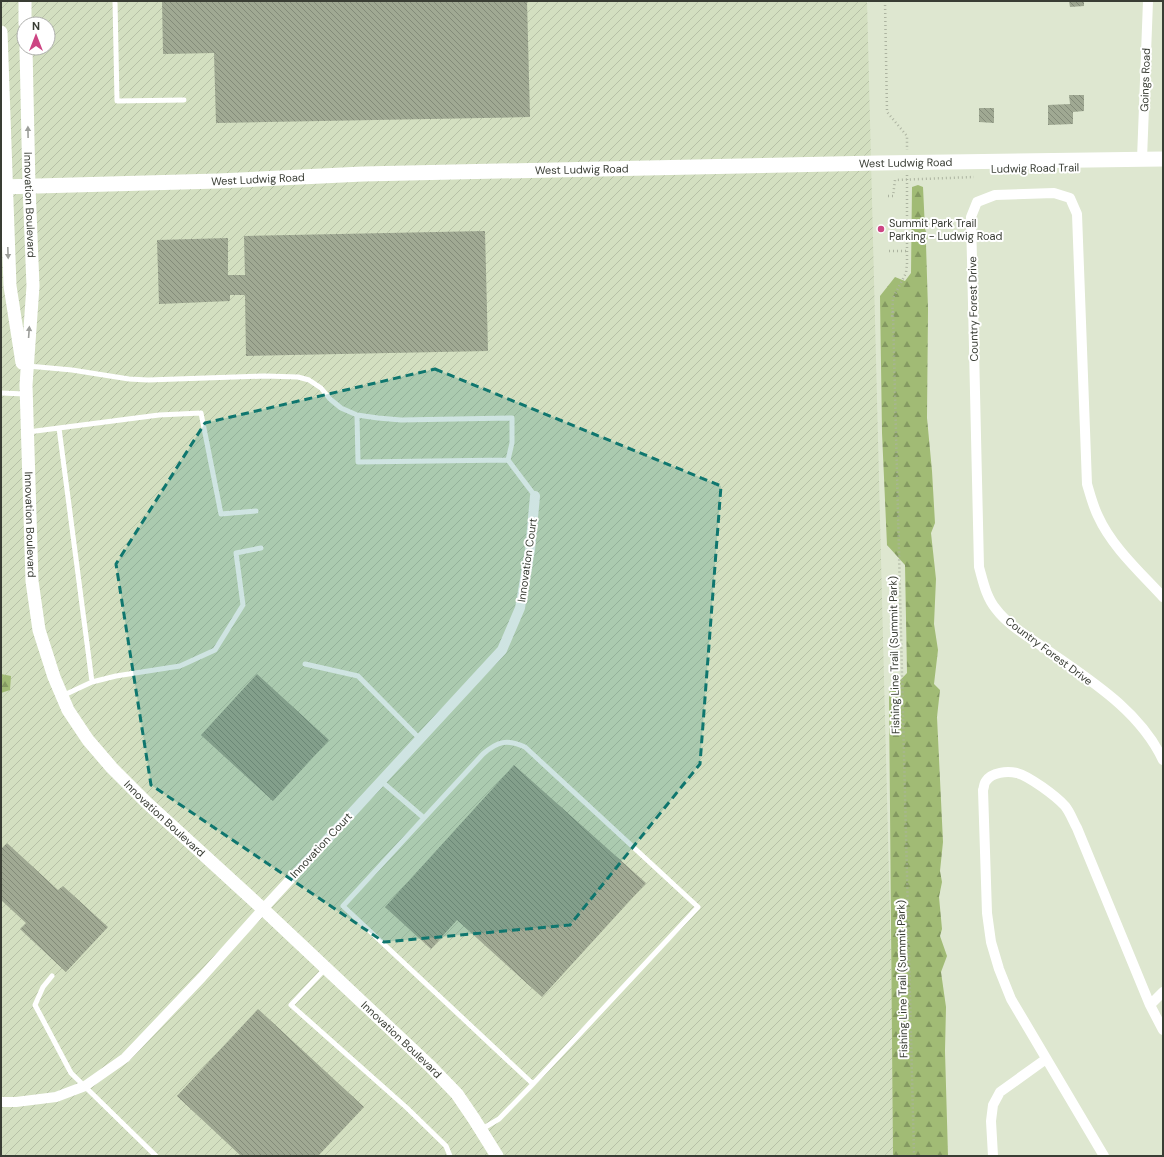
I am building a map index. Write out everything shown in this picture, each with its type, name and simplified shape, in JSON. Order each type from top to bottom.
[{"type":"main road","name":"West Ludwig Road","points":[[3,187],[218,181],[371,173],[1163,159]]},
{"type":"street","points":[[25,1],[25,16]]},
{"type":"street","name":"Goings Road","points":[[1142,159],[1148,1]]},
{"type":"street","name":"Innovation Boulevard","points":[[1,32],[3,187],[10,286],[26,390]]},
{"type":"street","name":"Innovation Boulevard","points":[[26,56],[33,286],[26,390],[32,581],[39,630],[54,677],[62,696],[68,710],[88,740],[112,768],[147,803],[263,908],[457,1094],[497,1156]]},
{"type":"street","name":"Country Forest Drive","points":[[1163,597],[1127,559],[1114,540],[1098,516],[1087,484],[1077,214],[1070,198],[1054,194],[995,195],[977,202],[971,217],[979,567],[985,589],[995,609],[1012,626],[1116,701],[1141,725],[1157,747],[1163,760]]},
{"type":"street","name":"Innovation Court","points":[[1,1102],[16,1102],[56,1097],[85,1086],[125,1058],[202,977],[263,908],[502,650],[520,608],[530,550],[536,496]]},
{"type":"street","points":[[1104,1156],[1010,999],[999,970],[991,942],[987,913],[983,790],[985,781],[994,774],[1004,772],[1018,773],[1054,795],[1066,807],[1077,828],[1150,1005],[1163,1030]]},
{"type":"street","points":[[1150,1005],[1163,992]]},
{"type":"street","points":[[993,1156],[991,1121],[993,1105],[1000,1092],[1046,1059]]},
{"type":"lane","points":[[115,1],[117,101],[184,100]]},
{"type":"lane","points":[[27,366],[72,370],[129,379],[156,380],[265,376],[298,377],[309,380],[321,388],[330,399],[341,408],[357,415],[401,420],[512,418],[512,443],[508,460]]},
{"type":"lane","points":[[1,393],[26,390]]},
{"type":"lane","points":[[27,432],[159,415],[201,413],[221,514],[256,511]]},
{"type":"lane","points":[[357,415],[358,462],[508,460]]},
{"type":"lane","points":[[59,428],[92,682]]},
{"type":"lane","points":[[508,460],[536,496]]},
{"type":"lane","points":[[62,696],[92,682],[116,676],[180,666],[215,650],[243,605],[236,553],[261,548]]},
{"type":"lane","points":[[305,664],[358,676],[420,739]]},
{"type":"lane","points":[[481,1130],[499,1119],[533,1084],[698,907],[525,747],[514,742],[503,742],[492,746],[343,906],[533,1084]]},
{"type":"lane","points":[[382,781],[424,818]]},
{"type":"lane","points":[[326,968],[291,1006],[407,1108],[446,1146],[450,1156]]},
{"type":"lane","points":[[52,976],[43,987],[35,1005],[71,1073],[156,1156]]},
{"type":"path","points":[[885,1],[887,112],[907,136],[907,155]]},
{"type":"path","name":"Fishing Line Trail (Summit Park)","points":[[907,170],[906,273],[893,298],[892,318],[894,312],[914,1156]]},
{"type":"path","name":"Ludwig Road Trail","points":[[907,180],[981,177]]},
{"type":"path","points":[[888,196],[892,196],[895,180],[907,180]]},
{"type":"path","points":[[889,240],[900,240]]},
{"type":"path","points":[[889,251],[907,251]]},
{"type":"highlighted area","points":[[435,369],[721,486],[700,764],[570,925],[384,942],[151,785],[116,564],[205,423]]},
{"type":"shaded area","points":[[1,1],[867,1],[896,1156],[1,1156]]},
{"type":"green space","points":[[918,185],[923,187],[925,229],[928,236],[926,244],[928,309],[927,418],[935,523],[931,533],[936,579],[934,624],[938,650],[934,684],[940,690],[937,717],[943,842],[940,871],[942,882],[939,897],[942,929],[940,936],[947,956],[941,972],[946,1007],[945,1051],[948,1156],[893,1156],[889,692],[907,673],[905,565],[887,545],[882,433],[880,296],[895,277],[905,281],[911,273],[912,187]]},
{"type":"green space","points":[[1,674],[11,676],[10,690],[1,693]]},
{"type":"building","points":[[162,1],[527,1],[530,117],[216,123],[214,53],[163,54]]},
{"type":"building","points":[[1069,1],[1084,1],[1084,6],[1070,7]]},
{"type":"building","points":[[1069,95],[1084,95],[1084,111],[1073,112],[1073,124],[1048,125],[1048,105],[1070,104]]},
{"type":"building","points":[[979,108],[994,108],[994,123],[979,122]]},
{"type":"building","points":[[485,231],[488,351],[246,356],[245,295],[230,295],[230,301],[159,304],[157,240],[228,238],[228,275],[245,275],[244,236]]},
{"type":"building","points":[[257,674],[329,740],[273,801],[201,735]]},
{"type":"building","points":[[514,765],[646,883],[542,997],[457,920],[431,949],[385,907]]},
{"type":"building","points":[[7,843],[58,890],[63,886],[108,927],[66,972],[20,929],[26,923],[1,900],[1,849]]},
{"type":"building","points":[[258,1009],[364,1107],[318,1156],[241,1156],[177,1096]]},
{"type":"place","name":"Summit Park Trail Parking - Ludwig Road","points":[[881,229]]}]
